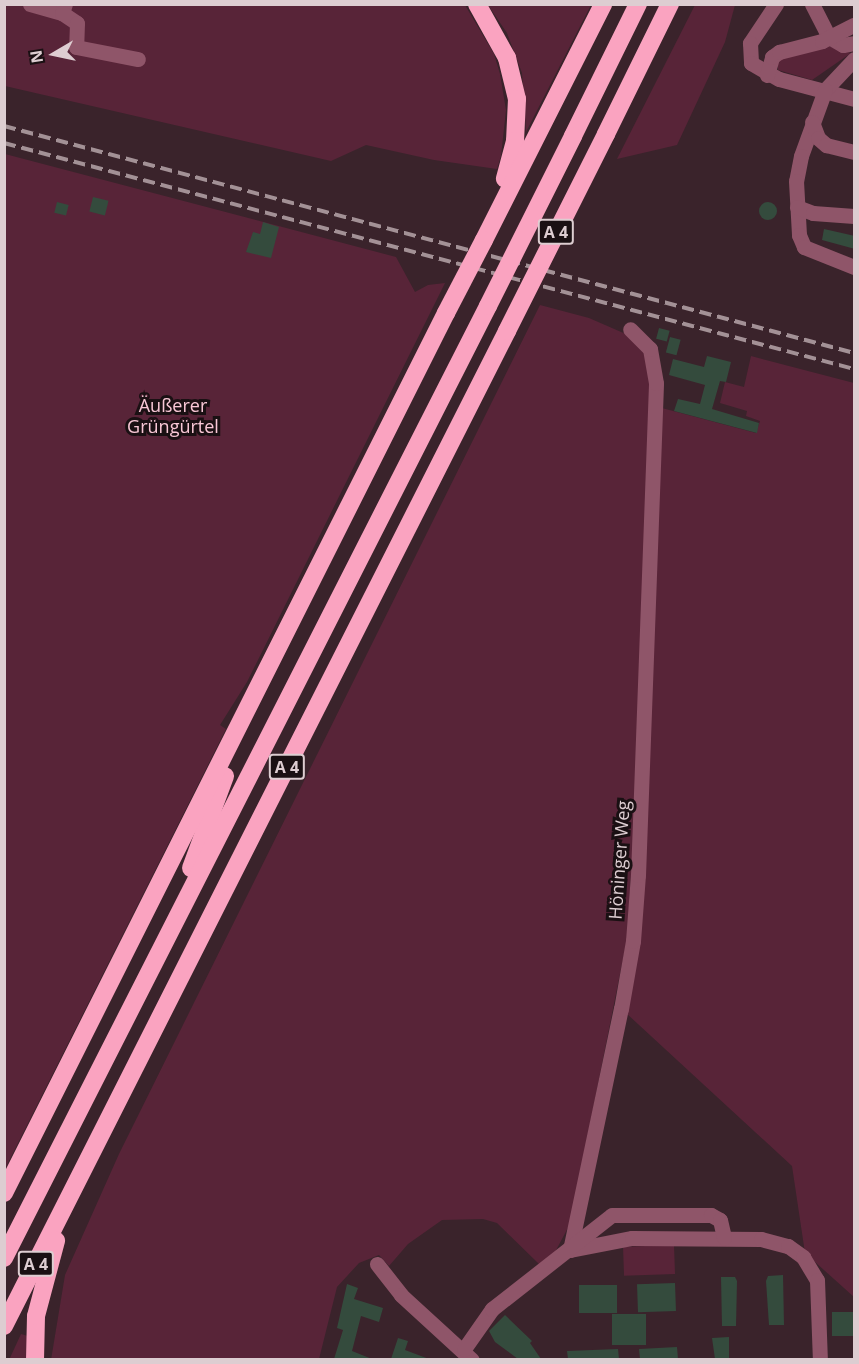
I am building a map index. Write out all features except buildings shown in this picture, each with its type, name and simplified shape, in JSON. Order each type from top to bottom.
[{"type":"highway","points":[[4,1193],[603,4]]},
{"type":"highway","name":"A 4","points":[[4,1258],[488,306],[638,4]]},
{"type":"highway","name":"A 4","points":[[4,1326],[670,4]]},
{"type":"highway","points":[[481,10],[507,58],[516,99],[516,141],[484,240]]},
{"type":"highway","points":[[163,944],[257,690]]},
{"type":"highway","points":[[35,1359],[36,1316],[67,1203]]},
{"type":"street","points":[[30,4],[64,9],[77,23],[76,47],[138,59]]},
{"type":"street","points":[[776,4],[757,28],[748,54],[751,63],[767,75],[855,99]]},
{"type":"street","points":[[812,4],[829,37],[843,45],[855,43]]},
{"type":"street","points":[[767,75],[772,57],[779,52],[829,37],[855,25]]},
{"type":"street","points":[[855,59],[825,90],[796,175],[797,207],[804,247],[855,267]]},
{"type":"street","points":[[813,122],[818,138],[826,145],[855,152]]},
{"type":"street","points":[[797,207],[813,213],[855,216]]},
{"type":"street","name":"Höninger Weg","points":[[570,1250],[621,1009],[633,940],[638,875],[656,383],[650,349],[630,329]]},
{"type":"street","points":[[377,1264],[400,1295],[468,1354],[492,1309],[570,1250],[582,1236],[617,1214],[711,1215],[720,1220],[724,1238]]},
{"type":"street","points":[[570,1250],[621,1238],[724,1238],[777,1241],[810,1266],[817,1280],[820,1359]]},
{"type":"green space","points":[[5,5],[465,5],[494,54],[500,74],[506,110],[501,156],[497,169],[434,160],[366,145],[331,161],[5,86]]},
{"type":"green space","points":[[488,5],[591,5],[526,132],[522,73],[507,33]]},
{"type":"green space","points":[[695,5],[735,5],[725,42],[677,145],[617,159]]},
{"type":"green space","points":[[828,46],[851,53],[812,80],[778,70],[778,58]]},
{"type":"green space","name":"Äußerer Grüngürtel","points":[[5,154],[396,257],[415,292],[428,285],[445,283],[247,682],[220,725],[226,729],[5,1169]]},
{"type":"green space","points":[[540,305],[589,318],[628,335],[642,349],[650,370],[641,717],[627,939],[570,1224],[554,1254],[540,1265],[497,1223],[483,1219],[442,1220],[408,1244],[389,1266],[379,1255],[359,1263],[337,1287],[319,1359],[51,1360],[65,1275],[119,1154]]},
{"type":"green space","points":[[751,356],[854,383],[854,1297],[805,1253],[792,1166],[626,1013],[658,407],[756,433],[760,421],[746,416],[747,411],[720,403],[725,382],[744,387]]},
{"type":"green space","points":[[674,1245],[675,1274],[624,1276],[623,1247]]},
{"type":"green space","points":[[21,1334],[28,1336],[28,1359],[9,1360]]},
{"type":"railway","points":[[4,126],[854,353]]},
{"type":"railway","points":[[4,143],[854,369]]}]
